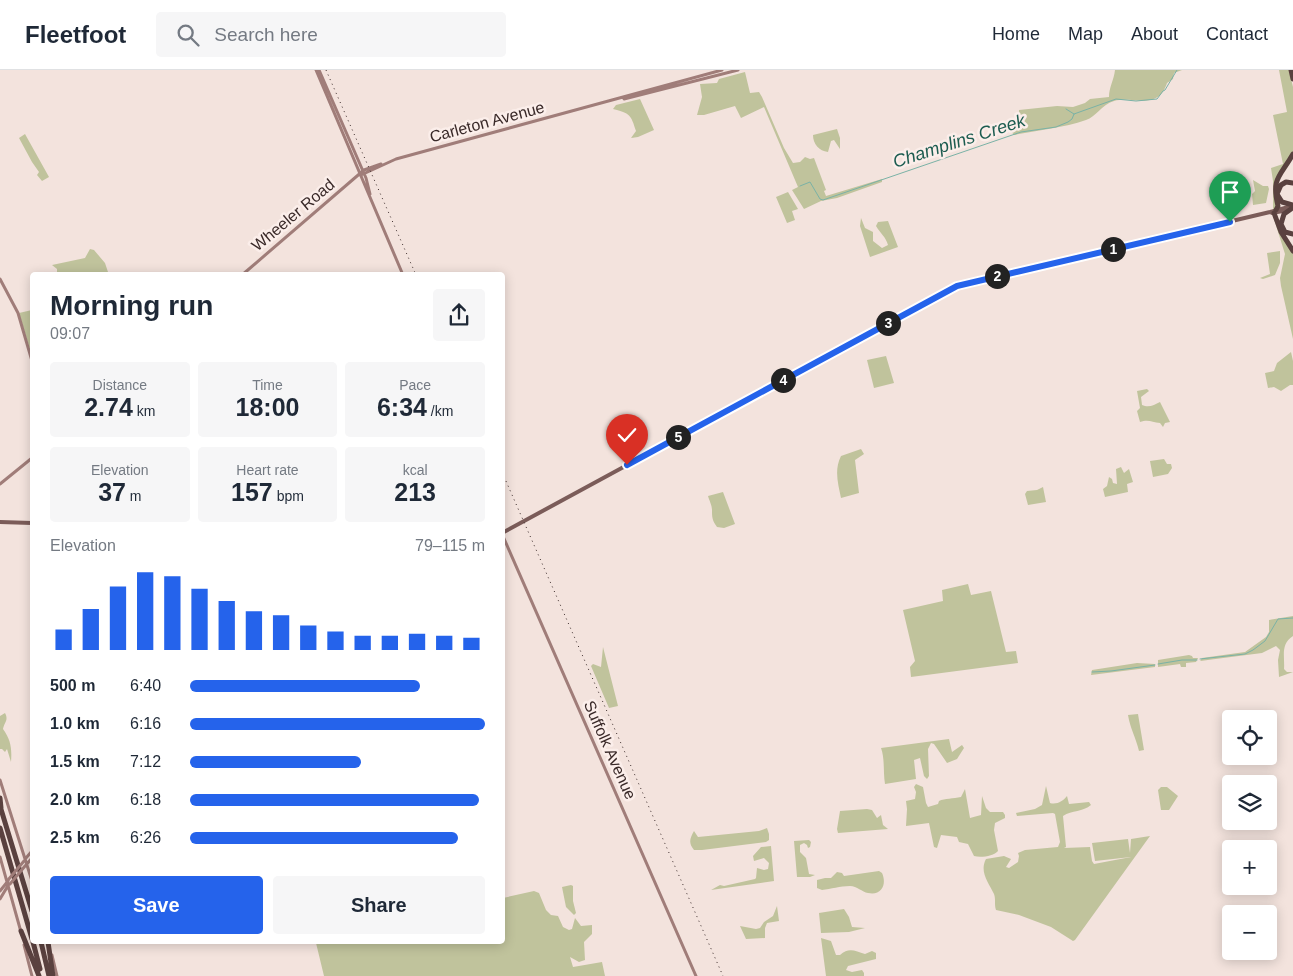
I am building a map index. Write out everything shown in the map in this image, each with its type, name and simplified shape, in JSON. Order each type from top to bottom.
[{"type":"highway","points":[[1291,70],[1293,79]]},
{"type":"highway","points":[[1293,154],[1279,175],[1275,185],[1278,206],[1273,212],[1281,232],[1293,251]]},
{"type":"highway","points":[[1293,183],[1286,182],[1281,185],[1277,194],[1282,202],[1293,207],[1284,214],[1281,224],[1285,232],[1293,234]]},
{"type":"highway","points":[[0,798],[1,808],[30,904]]},
{"type":"highway","points":[[0,828],[30,931]]},
{"type":"highway","points":[[21,931],[40,976]]},
{"type":"highway","points":[[34,944],[40,976]]},
{"type":"highway","points":[[41,944],[48,976]]},
{"type":"highway","points":[[48,944],[53,976]]},
{"type":"main road","points":[[318,70],[363,174]]},
{"type":"main road","points":[[318,70],[370,189],[370,196],[403,272]]},
{"type":"main road","name":"Carleton Avenue","points":[[370,169],[722,70]]},
{"type":"main road","name":"Carleton Avenue","points":[[597,105],[738,70]]},
{"type":"main road","points":[[360,164],[364,168],[370,169]]},
{"type":"main road","name":"Wheeler Road","points":[[246,272],[370,169]]},
{"type":"main road","points":[[505,532],[957,286],[1293,207]]},
{"type":"main road","points":[[0,279],[18,314],[30,354]]},
{"type":"main road","points":[[0,484],[30,460]]},
{"type":"main road","points":[[0,522],[30,523]]},
{"type":"main road","name":"Suffolk Avenue","points":[[505,541],[696,976]]},
{"type":"main road","points":[[0,780],[30,875]]},
{"type":"main road","points":[[24,852],[30,852]]},
{"type":"main road","points":[[0,891],[30,855]]},
{"type":"main road","points":[[0,857],[32,976]]},
{"type":"main road","points":[[26,862],[30,859]]},
{"type":"main road","points":[[0,898],[8,883]]},
{"type":"main road","points":[[0,898],[7,894],[11,897]]},
{"type":"main road","points":[[49,944],[57,976]]},
{"type":"green space","points":[[1115,70],[1182,70],[1174,73],[1173,79],[1167,83],[1163,92],[1152,100],[1114,101],[1090,118],[1077,123],[1014,135],[1011,131],[1019,122],[1019,110],[1057,106],[1073,107],[1090,99],[1109,97]]},
{"type":"green space","points":[[1279,70],[1289,70],[1293,87],[1293,152],[1278,175],[1277,208],[1273,209],[1271,168],[1283,164],[1273,115],[1287,112]]},
{"type":"green space","points":[[745,72],[750,93],[759,92],[784,148],[793,163],[800,162],[805,157],[814,158],[826,190],[824,191],[826,196],[882,179],[882,182],[837,198],[821,201],[804,209],[792,190],[798,187],[764,107],[741,118],[735,106],[704,115],[697,115],[702,97],[700,84],[717,83],[719,79]]},
{"type":"green space","points":[[640,99],[654,130],[631,138],[636,131],[631,118],[623,112],[613,109],[616,105]]},
{"type":"green space","points":[[837,129],[840,138],[840,149],[834,140],[831,141],[828,152],[817,146],[813,135]]},
{"type":"green space","points":[[25,134],[49,177],[42,181],[37,175],[39,172],[19,138]]},
{"type":"green space","points":[[1253,180],[1263,186],[1268,186],[1266,203],[1253,205],[1252,194],[1255,191]]},
{"type":"green space","points":[[788,192],[798,209],[792,211],[795,220],[787,223],[776,197]]},
{"type":"green space","points":[[1273,216],[1293,253],[1293,339],[1280,278],[1285,254]]},
{"type":"green space","points":[[861,218],[865,228],[873,232],[873,241],[882,248],[888,245],[876,226],[878,222],[888,221],[898,247],[870,257],[860,226]]},
{"type":"green space","points":[[90,249],[94,250],[105,263],[108,272],[57,272],[57,269],[52,265],[85,258]]},
{"type":"green space","points":[[1280,251],[1280,263],[1275,275],[1263,279],[1260,278],[1270,274],[1267,253]]},
{"type":"green space","points":[[30,310],[30,349],[19,313]]},
{"type":"green space","points":[[1291,352],[1293,385],[1281,391],[1274,387],[1268,388],[1265,373],[1274,371],[1277,363]]},
{"type":"green space","points":[[886,356],[894,383],[874,388],[867,360]]},
{"type":"green space","points":[[1147,389],[1149,391],[1141,397],[1142,405],[1149,406],[1160,402],[1170,422],[1165,423],[1163,427],[1160,423],[1140,422],[1137,411],[1140,408],[1137,391]]},
{"type":"green space","points":[[861,449],[864,454],[855,460],[859,493],[841,498],[837,477],[841,456]]},
{"type":"green space","points":[[1164,459],[1167,464],[1171,464],[1172,468],[1168,474],[1153,477],[1150,461]]},
{"type":"green space","points":[[1121,467],[1124,473],[1129,469],[1133,482],[1127,484],[1128,492],[1105,497],[1103,489],[1107,486],[1109,477],[1113,483],[1117,484],[1116,469]]},
{"type":"green space","points":[[1043,487],[1046,502],[1028,505],[1025,494],[1027,491]]},
{"type":"green space","points":[[723,492],[735,524],[724,528],[717,527],[714,522],[712,506],[708,496]]},
{"type":"green space","points":[[968,584],[971,595],[991,591],[1006,652],[1016,651],[1018,663],[911,677],[910,667],[915,661],[903,610],[943,601],[942,590]]},
{"type":"green space","points":[[1293,616],[1293,636],[1286,643],[1284,669],[1287,672],[1293,672],[1279,677],[1278,660],[1280,650],[1276,646],[1262,653],[1200,661],[1202,658],[1245,652],[1266,637],[1269,632],[1269,620]]},
{"type":"green space","points":[[603,647],[618,706],[609,708],[591,666],[593,664],[601,667]]},
{"type":"green space","points":[[1189,655],[1193,658],[1198,658],[1196,662],[1186,663],[1186,667],[1181,667],[1180,664],[1158,667],[1158,660]]},
{"type":"green space","points":[[1137,663],[1155,664],[1155,667],[1091,675],[1092,670]]},
{"type":"green space","points":[[5,713],[6,720],[3,729],[10,745],[11,762],[7,749],[5,752],[0,749],[0,716]]},
{"type":"green space","points":[[1138,714],[1144,750],[1139,751],[1128,715]]},
{"type":"green space","points":[[949,739],[952,752],[962,745],[964,748],[957,759],[947,763],[934,744],[931,743],[928,749],[929,776],[927,779],[924,776],[920,758],[914,760],[916,779],[885,784],[881,748]]},
{"type":"green space","points":[[916,784],[923,787],[928,807],[938,804],[941,800],[961,797],[965,789],[970,818],[981,815],[982,796],[986,808],[990,812],[1003,812],[1005,818],[995,823],[994,830],[998,851],[987,856],[974,856],[968,844],[959,842],[957,837],[941,835],[937,848],[934,847],[929,823],[906,826],[906,801],[915,799],[916,792],[914,787]]},
{"type":"green space","points":[[1046,786],[1050,803],[1060,802],[1067,796],[1069,804],[1089,802],[1091,805],[1085,809],[1063,816],[1066,847],[1064,848],[1090,847],[1094,864],[1131,857],[1095,861],[1092,843],[1128,839],[1130,853],[1131,839],[1150,836],[1073,941],[1051,927],[1019,915],[996,910],[994,894],[984,873],[986,859],[1004,856],[1011,859],[1006,867],[1009,868],[1018,862],[1018,853],[1025,850],[1058,847],[1060,842],[1055,814],[1017,816],[1016,813],[1035,809],[1042,805]]},
{"type":"green space","points":[[1161,787],[1167,787],[1178,796],[1169,810],[1161,810],[1158,790]]},
{"type":"green space","points":[[872,810],[877,818],[881,815],[883,825],[888,829],[838,833],[840,811]]},
{"type":"green space","points":[[767,828],[769,840],[766,842],[702,850],[694,850],[690,843],[694,831],[698,837],[759,831]]},
{"type":"green space","points":[[809,840],[811,842],[810,847],[808,848],[804,843],[800,845],[800,852],[806,858],[809,874],[815,875],[797,877],[794,841]]},
{"type":"green space","points":[[771,846],[774,881],[711,890],[720,885],[724,886],[755,879],[757,868],[768,869],[769,863],[764,858],[754,861],[753,856],[761,847]]},
{"type":"green space","points":[[879,871],[882,873],[884,881],[882,888],[877,893],[868,893],[850,886],[822,890],[817,888],[817,880],[831,878],[837,872],[842,873],[844,876]]},
{"type":"green space","points":[[573,886],[573,901],[576,913],[574,915],[566,907],[562,887]]},
{"type":"green space","points":[[534,891],[539,893],[546,910],[551,915],[558,916],[563,927],[569,930],[572,929],[575,918],[581,926],[592,925],[592,934],[584,942],[585,960],[579,962],[570,957],[573,967],[602,962],[605,976],[324,976],[316,944],[505,944],[505,898]]},
{"type":"green space","points":[[777,906],[779,921],[767,923],[765,938],[746,939],[740,926],[760,928],[764,922],[773,916]]},
{"type":"green space","points":[[844,909],[852,927],[865,928],[849,932],[821,933],[819,913]]},
{"type":"green space","points":[[821,938],[831,941],[836,955],[849,950],[865,954],[872,951],[876,953],[876,959],[848,966],[846,970],[852,972],[862,970],[864,976],[826,976]]},
{"type":"waterway","name":"Champlins Creek","points":[[800,186],[810,182],[820,199],[823,200],[1021,132],[1056,127],[1068,122],[1074,114],[1116,99],[1136,101],[1157,99],[1177,70]]},
{"type":"waterway","points":[[1066,109],[1074,114]]},
{"type":"waterway","points":[[1200,659],[1245,654],[1265,641],[1278,619],[1293,618]]},
{"type":"waterway","points":[[1158,664],[1182,660],[1197,660]]},
{"type":"waterway","points":[[1092,672],[1155,665]]},
{"type":"railway","points":[[326,70],[415,272]]},
{"type":"railway","points":[[505,479],[723,976]]},
{"type":"route","points":[[627,465],[964,283],[1230,222]]}]
